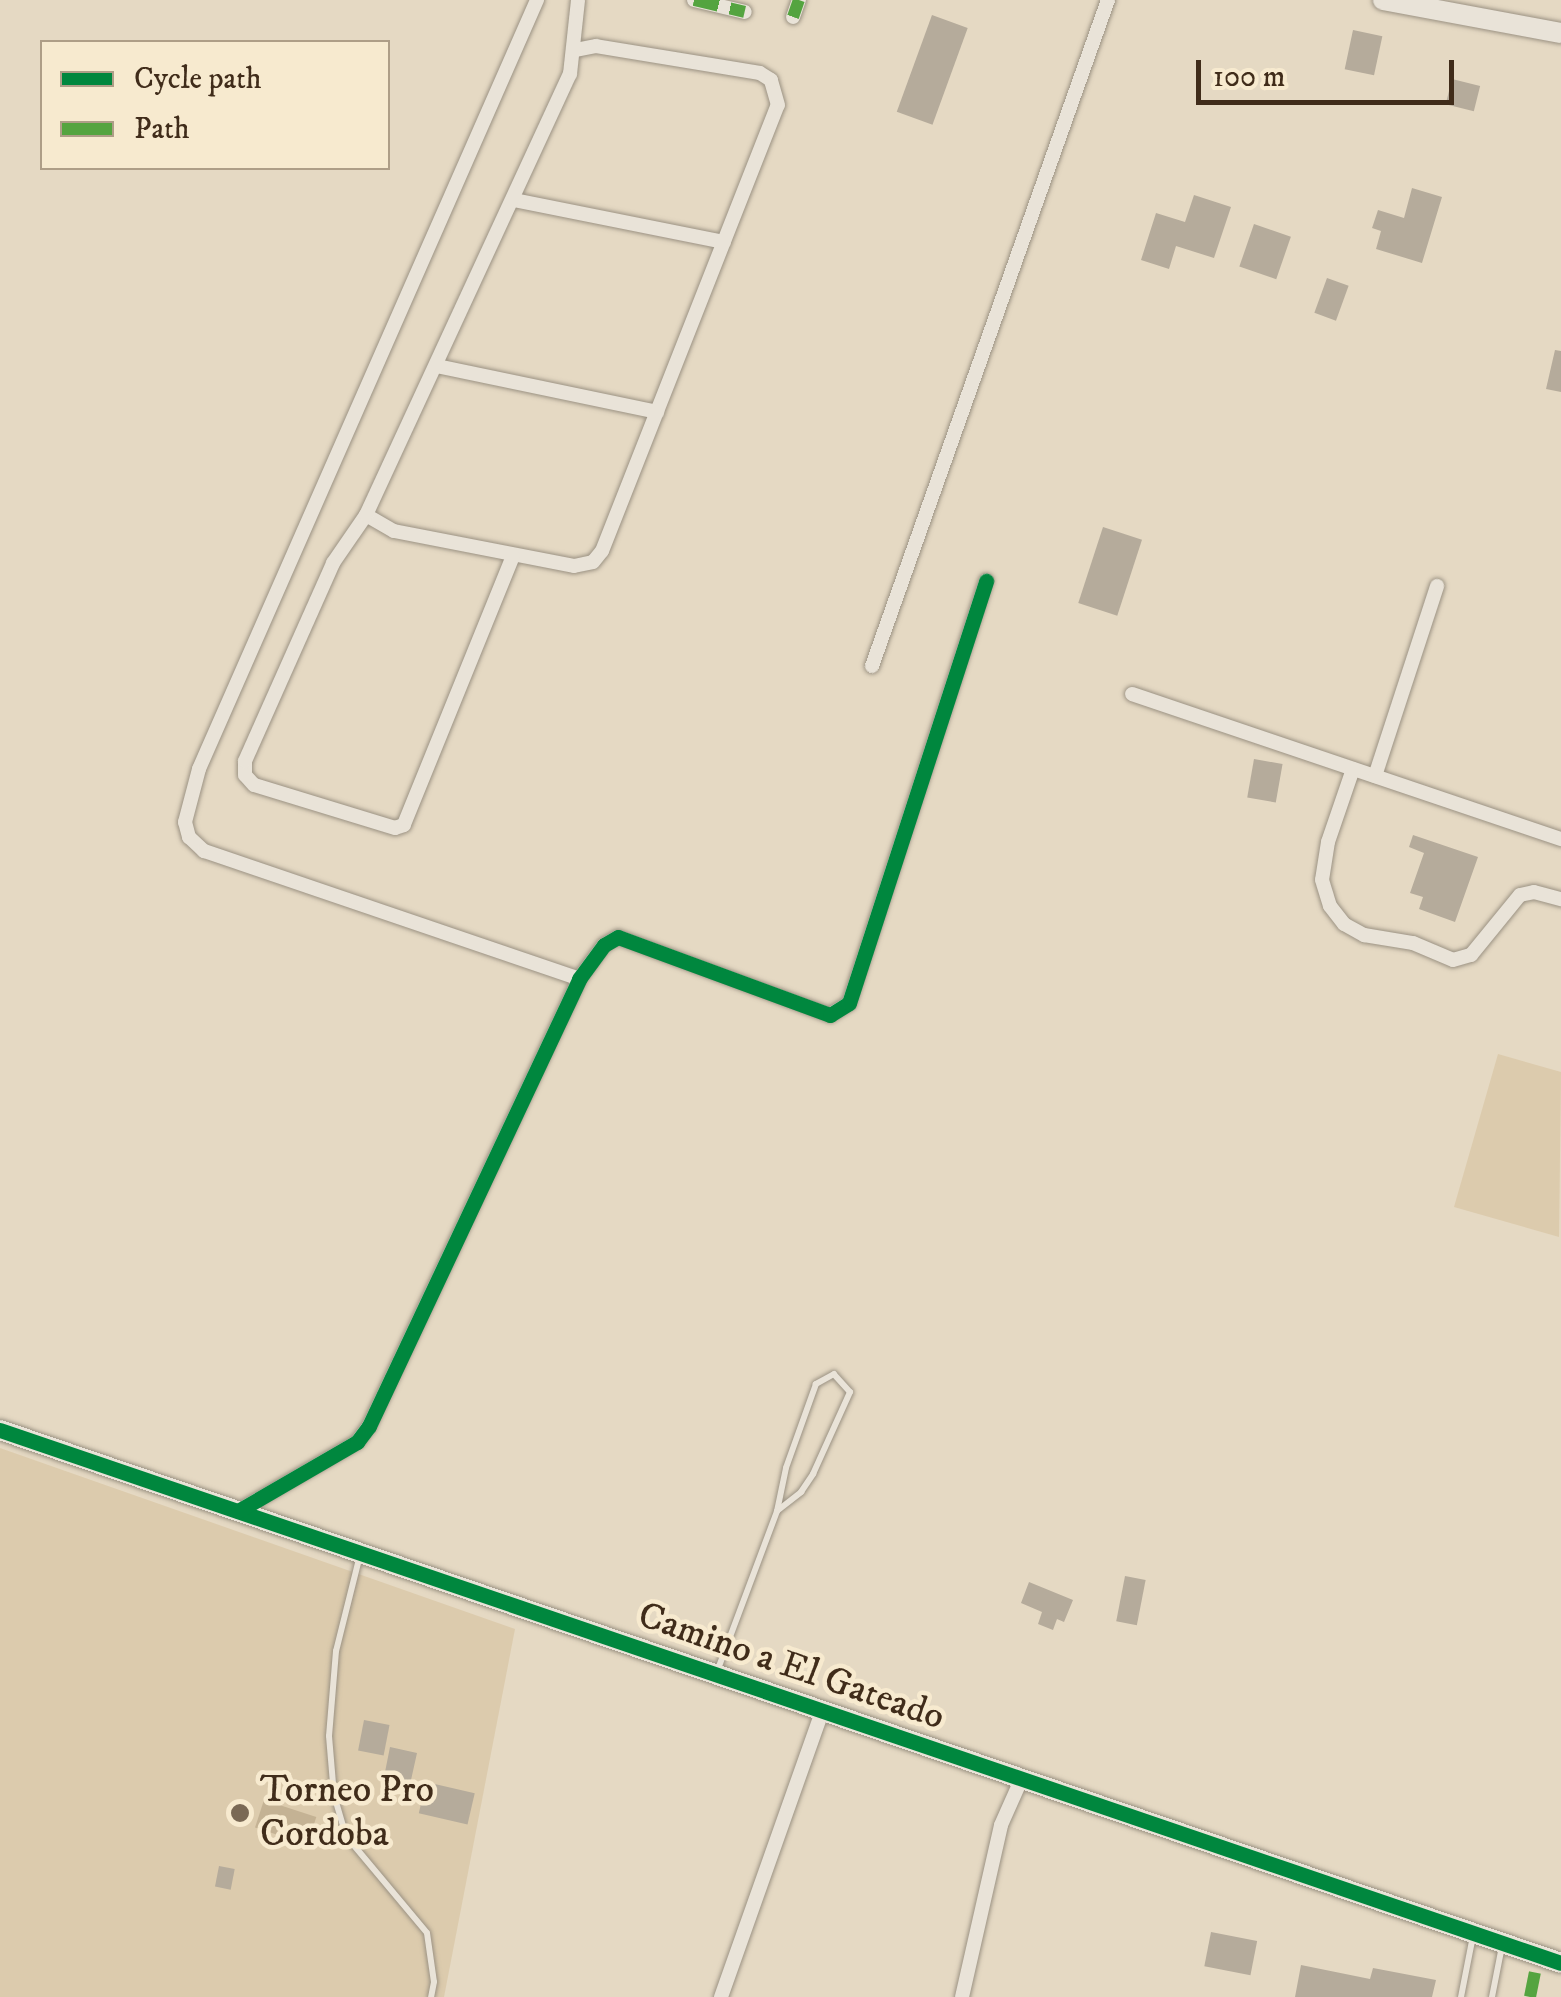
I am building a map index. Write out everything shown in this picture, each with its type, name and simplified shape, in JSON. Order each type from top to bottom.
[{"type":"street","points":[[537,0],[199,768],[185,822],[189,837],[204,852],[579,979]]},
{"type":"street","points":[[514,556],[404,825],[395,828],[254,785],[245,774],[245,762],[332,563],[366,515],[570,74],[575,50],[572,23],[578,0]]},
{"type":"street","points":[[694,0],[745,12]]},
{"type":"street","points":[[793,16],[800,0]]},
{"type":"street","points":[[872,666],[1108,0]]},
{"type":"street","points":[[1384,0],[1561,33]]},
{"type":"street","points":[[366,515],[394,530],[574,566],[594,562],[602,551],[778,105],[771,80],[760,73],[596,46],[575,50]]},
{"type":"street","points":[[514,200],[724,242]]},
{"type":"street","points":[[437,366],[657,412]]},
{"type":"street","points":[[238,1511],[357,1442],[369,1426],[579,979],[604,945],[618,937],[830,1015],[843,1010],[986,582]]},
{"type":"street","points":[[1375,776],[1437,586]]},
{"type":"street","points":[[1132,694],[1561,839]]},
{"type":"street","points":[[1353,769],[1328,842],[1322,880],[1330,906],[1344,924],[1364,935],[1413,943],[1453,960],[1471,954],[1520,896],[1534,892],[1561,899]]},
{"type":"street","name":"Camino a El Gateado","points":[[0,1431],[1561,1963]]},
{"type":"street","points":[[721,1997],[822,1712]]},
{"type":"street","points":[[962,1997],[1001,1825],[1021,1780]]},
{"type":"lane","points":[[716,1675],[777,1511],[786,1468],[816,1384],[834,1374],[850,1392],[813,1474],[801,1492],[777,1511]]},
{"type":"lane","points":[[360,1554],[336,1651],[329,1736],[334,1794],[346,1836],[428,1933],[432,1997]]},
{"type":"lane","points":[[1461,1997],[1473,1934]]},
{"type":"lane","points":[[1492,1997],[1503,1944]]},
{"type":"shaded area","points":[[1498,1054],[1561,1072],[1559,1237],[1454,1207]]},
{"type":"shaded area","name":"Torneo Pro Cordoba","points":[[0,1448],[515,1629],[444,1997],[0,1997]]},
{"type":"shaded area","points":[[264,1800],[316,1817],[307,1845],[255,1828]]},
{"type":"building","points":[[932,15],[968,28],[932,125],[897,112]]},
{"type":"building","points":[[1353,30],[1382,36],[1374,75],[1345,69]]},
{"type":"building","points":[[1452,79],[1480,86],[1474,111],[1446,104]]},
{"type":"building","points":[[1412,188],[1442,197],[1422,263],[1376,249],[1381,231],[1372,228],[1378,210],[1404,218]]},
{"type":"building","points":[[1194,195],[1231,207],[1214,258],[1176,246],[1169,269],[1141,260],[1156,213],[1185,222]]},
{"type":"building","points":[[1254,224],[1291,237],[1276,279],[1239,267]]},
{"type":"building","points":[[1327,278],[1349,286],[1336,321],[1314,313]]},
{"type":"building","points":[[1555,350],[1561,351],[1561,392],[1546,389]]},
{"type":"building","points":[[1103,527],[1142,540],[1117,616],[1078,603]]},
{"type":"building","points":[[1254,759],[1283,764],[1276,802],[1247,797]]},
{"type":"building","points":[[1413,835],[1478,857],[1455,922],[1419,909],[1423,897],[1410,893],[1424,853],[1409,847]]},
{"type":"building","points":[[1125,1576],[1146,1580],[1137,1625],[1116,1621]]},
{"type":"building","points":[[1029,1582],[1073,1600],[1064,1622],[1057,1619],[1053,1630],[1038,1624],[1042,1612],[1021,1603]]},
{"type":"building","points":[[364,1720],[390,1725],[384,1755],[358,1750]]},
{"type":"building","points":[[390,1747],[417,1753],[409,1789],[387,1784],[388,1778],[384,1777]]},
{"type":"building","points":[[426,1782],[475,1793],[468,1824],[419,1813]]},
{"type":"building","points":[[219,1866],[235,1869],[231,1890],[215,1887]]},
{"type":"building","points":[[1211,1932],[1257,1941],[1250,1975],[1204,1966]]},
{"type":"building","points":[[1301,1965],[1370,1979],[1373,1968],[1436,1980],[1432,1997],[1295,1997]]},
{"type":"marked path","points":[[694,0],[745,12]]},
{"type":"marked path","points":[[793,17],[799,0]]},
{"type":"marked path","points":[[1530,1997],[1538,1957]]},
{"type":"cycle path","points":[[238,1511],[357,1442],[369,1426],[579,979],[604,945],[618,937],[830,1015],[849,1003],[986,581]]},
{"type":"cycle path","points":[[0,1430],[1561,1963]]},
{"type":"place","name":"Torneo Pro Cordoba","points":[[240,1813]]}]
